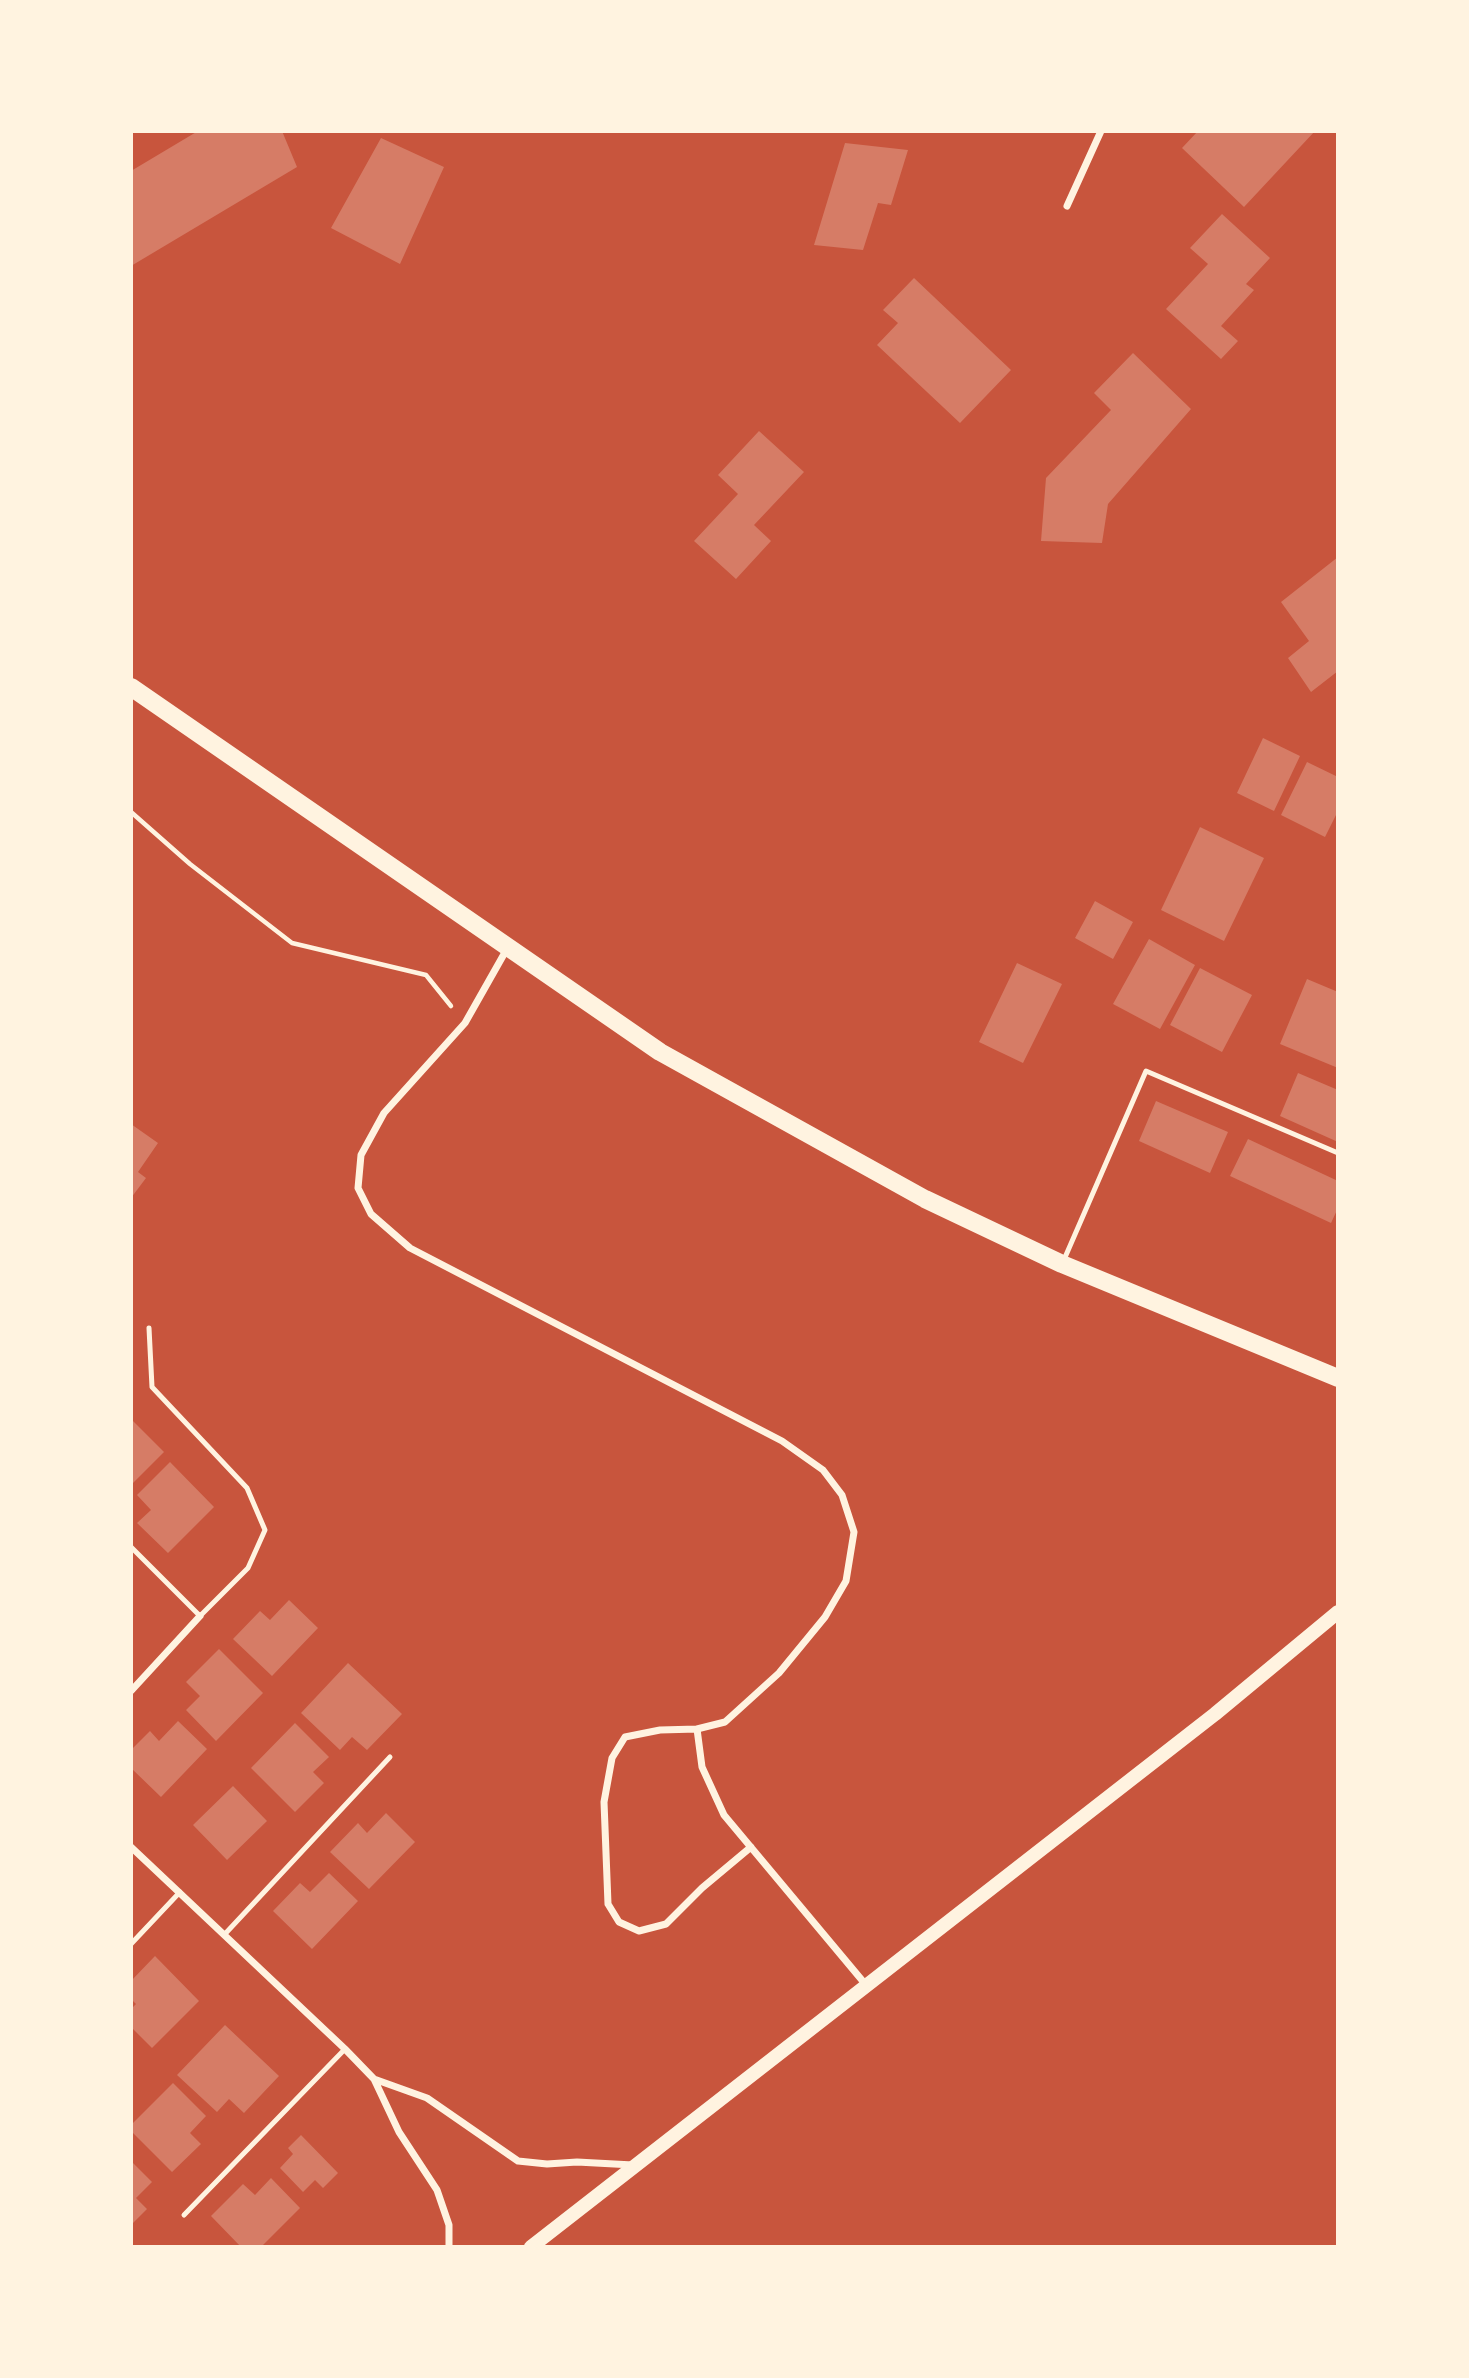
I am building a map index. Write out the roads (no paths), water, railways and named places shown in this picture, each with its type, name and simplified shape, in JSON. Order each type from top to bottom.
[{"type":"main road","points":[[131,687],[660,1052],[925,1199],[1062,1264],[1338,1378]]},
{"type":"main road","points":[[531,2247],[1215,1714],[1338,1612]]},
{"type":"street","points":[[1068,206],[1101,131]]},
{"type":"street","points":[[508,947],[465,1023],[384,1113],[361,1155],[358,1188],[371,1214],[410,1248],[782,1441],[823,1470],[842,1495],[854,1532],[846,1581],[825,1617],[779,1673],[725,1722],[697,1729],[660,1730],[625,1737],[612,1758],[604,1802],[608,1905],[619,1922],[639,1931],[666,1924],[702,1888],[751,1847]]},
{"type":"street","points":[[131,1691],[200,1616]]},
{"type":"street","points":[[697,1729],[702,1767],[724,1815],[866,1985]]},
{"type":"street","points":[[131,1847],[374,2079],[399,2132],[437,2190],[449,2225],[449,2247]]},
{"type":"street","points":[[374,2079],[427,2098],[518,2161],[635,2165]]},
{"type":"lane","points":[[1062,1264],[1146,1071],[1338,1153]]},
{"type":"lane","points":[[131,1546],[200,1616],[248,1568],[265,1530],[247,1488],[152,1387],[149,1328]]},
{"type":"lane","points":[[224,1935],[390,1757]]},
{"type":"lane","points":[[131,1944],[180,1892]]},
{"type":"lane","points":[[184,2215],[345,2049]]}]
